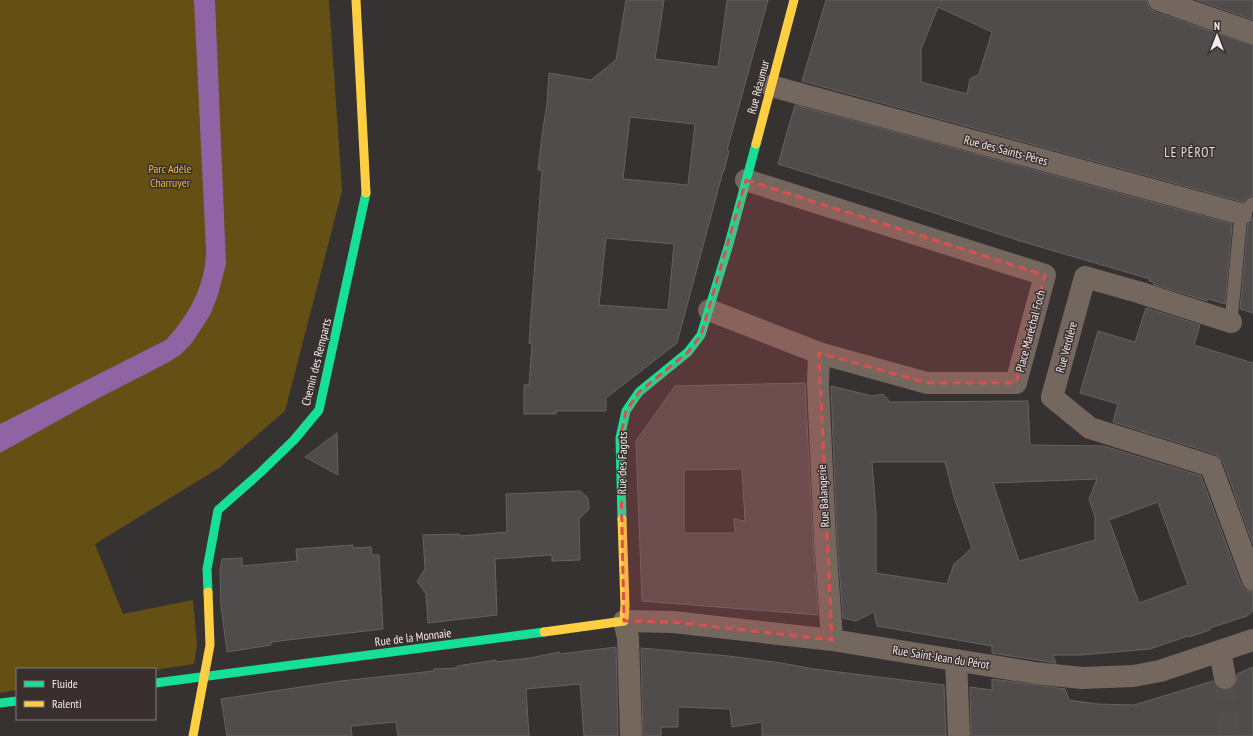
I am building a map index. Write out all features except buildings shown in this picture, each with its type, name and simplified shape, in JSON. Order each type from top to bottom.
[{"type":"street","name":"Chemin des Remparts","points":[[193,736],[206,676],[210,645],[207,570],[218,510],[294,440],[318,410],[320,402],[366,192],[356,0]]},
{"type":"street","name":"Rue Réaumur","points":[[746,180],[794,0]]},
{"type":"street","points":[[1159,0],[1253,33]]},
{"type":"street","name":"Rue des Saints-Pères","points":[[771,86],[1247,209]]},
{"type":"street","name":"Rue des Fagots","points":[[631,736],[628,638],[624,622],[625,605],[620,438],[626,411],[639,392],[688,352],[701,335],[729,244],[746,180]]},
{"type":"street","name":"Place Maréchal Foch","points":[[709,310],[819,353],[927,383],[1016,382],[1045,275],[746,180]]},
{"type":"street","name":"Rue Verdière","points":[[1231,322],[1138,292],[1085,277],[1052,397],[1090,428],[1211,466],[1253,580]]},
{"type":"street","name":"Rue Balangerie","points":[[819,353],[818,384],[825,540],[832,640]]},
{"type":"street","name":"Rue de la Monnaie","points":[[156,682],[624,622]]},
{"type":"street","name":"Rue Saint-Jean du Pérot","points":[[624,622],[673,622],[832,640],[1035,673],[1082,678],[1115,678],[1160,671],[1253,640]]},
{"type":"street","points":[[1220,651],[1225,678]]},
{"type":"street","points":[[956,660],[960,736]]},
{"type":"street","points":[[0,703],[16,701]]},
{"type":"lane","name":"Rue Verdière","points":[[1231,322],[1247,209]]},
{"type":"highlighted area","points":[[746,180],[1045,275],[1016,383],[927,383],[819,353],[832,640],[673,622],[624,621],[620,438],[626,411],[639,392],[688,352],[701,335]]},
{"type":"green space","name":"Parc Adèle Charruyer","points":[[0,0],[329,0],[342,191],[285,411],[219,468],[95,544],[123,614],[193,600],[197,645],[194,664],[156,670],[156,668],[16,668],[16,690],[0,693]]},
{"type":"shaded area","points":[[194,0],[215,0],[226,264],[218,295],[211,313],[191,344],[181,354],[169,362],[97,399],[0,453],[0,424],[166,340],[182,320],[195,299],[203,275],[206,250]]},
{"type":"tunnel","points":[[1225,678],[1229,736]]},
{"type":"traffic: fast","points":[[622,519],[620,438],[626,411],[639,392],[688,352],[701,335],[729,244],[756,144]]},
{"type":"traffic: fast","points":[[208,592],[207,569],[218,510],[294,440],[319,410],[366,193]]},
{"type":"traffic: fast","points":[[156,683],[544,632]]},
{"type":"traffic: fast","points":[[0,703],[16,701]]},
{"type":"traffic: slow","points":[[356,0],[366,193]]},
{"type":"traffic: slow","points":[[756,144],[794,0]]},
{"type":"traffic: slow","points":[[544,632],[624,621],[625,605],[622,519]]},
{"type":"traffic: slow","points":[[193,736],[210,645],[208,592]]},
{"type":"district","name":"LE PÉROT","points":[[1190,152]]}]
